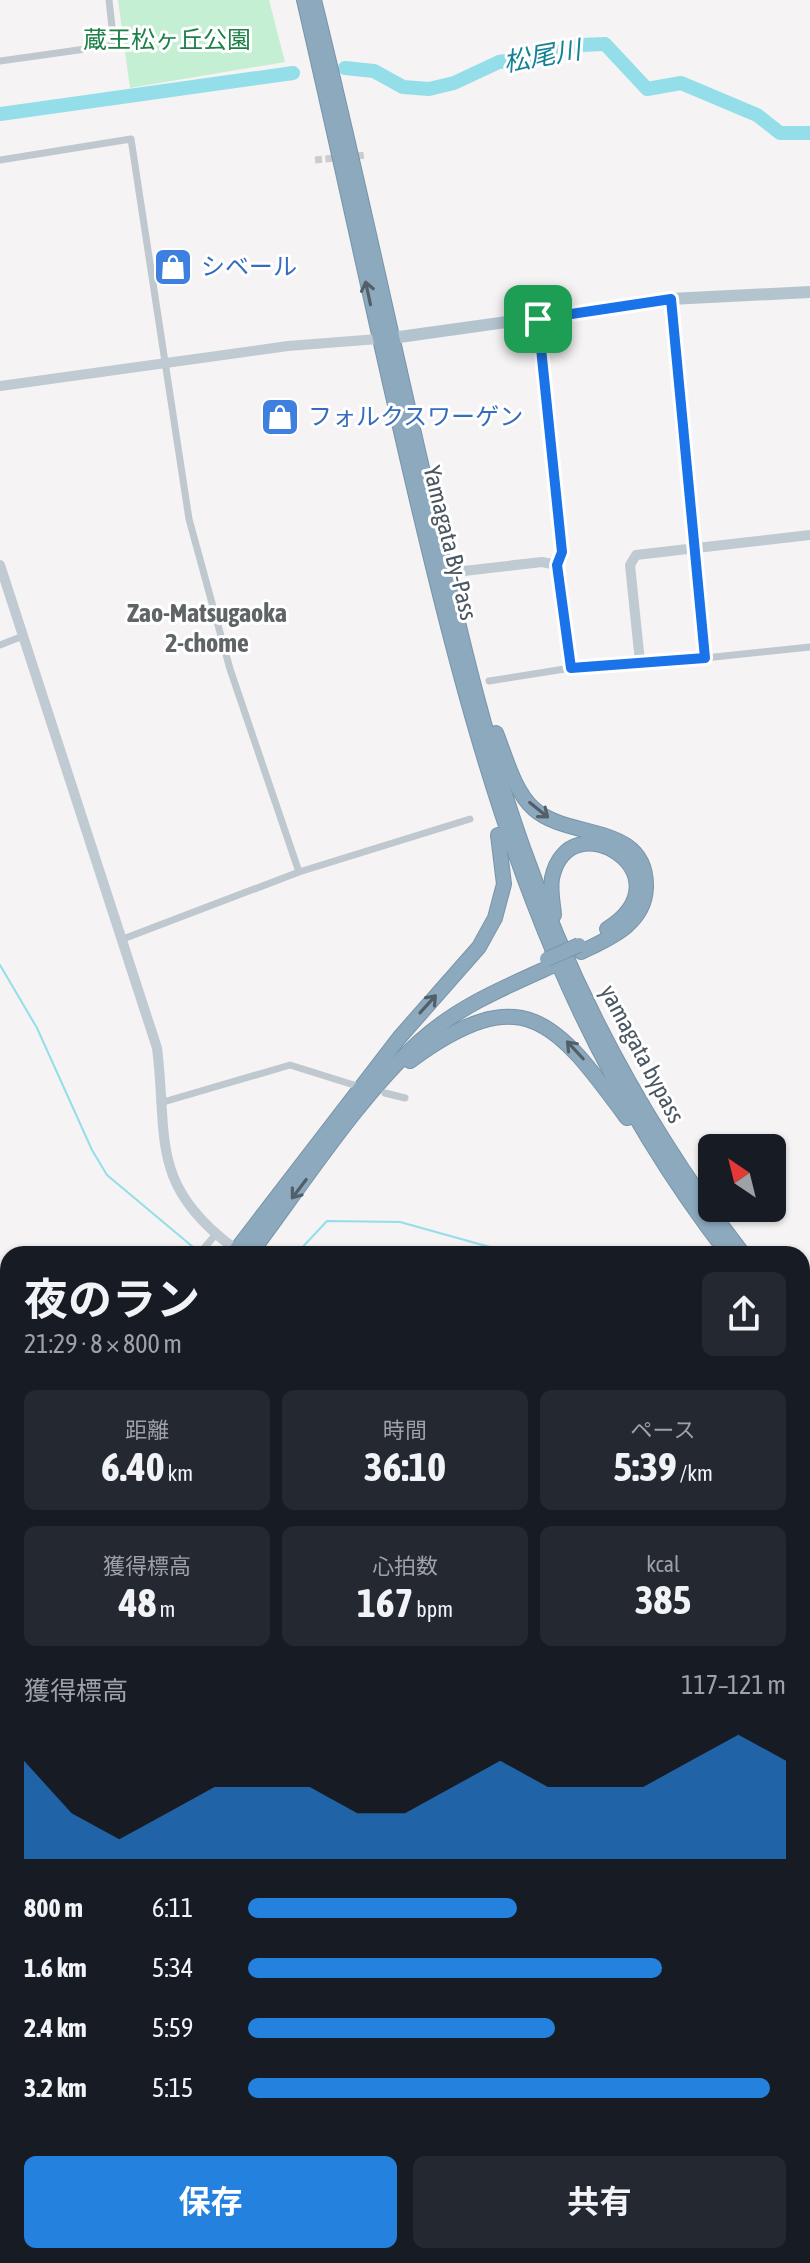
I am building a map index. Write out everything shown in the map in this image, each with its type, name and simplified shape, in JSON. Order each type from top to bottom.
[{"type":"highway","name":"Yamagata By-Pass","points":[[304,0],[385,339],[462,639],[505,794],[555,928]]},
{"type":"highway","name":"Yamagata By-Pass","points":[[314,0],[385,339],[465,696]]},
{"type":"highway","points":[[360,1087],[405,1045],[458,1004],[629,926],[638,915],[646,891],[643,867],[622,842],[549,818],[534,809],[513,779],[462,639]]},
{"type":"highway","points":[[234,1246],[399,1038],[479,947],[495,918],[504,884],[500,839],[467,727],[465,696]]},
{"type":"highway","name":"yamagata bypass","points":[[465,696],[512,853],[550,947],[609,1072],[689,1202],[722,1246]]},
{"type":"highway","points":[[555,928],[550,889],[556,867],[564,855],[579,846],[596,843],[625,856],[635,872],[636,893],[629,908],[621,921],[580,948]]},
{"type":"highway","name":"yamagata bypass","points":[[555,928],[634,1092],[665,1145],[737,1246]]},
{"type":"highway","points":[[256,1246],[419,1042],[477,1000],[550,962]]},
{"type":"highway","points":[[383,1088],[432,1045],[467,1026],[495,1018],[540,1023],[576,1050],[689,1202]]},
{"type":"main road","points":[[385,339],[671,299],[810,292]]},
{"type":"street","points":[[0,61],[114,45],[109,0]]},
{"type":"street","points":[[0,160],[131,139],[189,519],[230,669],[299,872]]},
{"type":"street","points":[[671,299],[705,658]]},
{"type":"street","points":[[538,319],[562,552],[557,565],[571,668]]},
{"type":"street","points":[[0,386],[164,363],[385,339]]},
{"type":"street","points":[[640,662],[630,565],[641,552],[810,535]]},
{"type":"street","points":[[446,573],[542,562],[557,565]]},
{"type":"street","points":[[0,565],[157,1048],[161,1128],[176,1187],[193,1213],[229,1246]]},
{"type":"street","points":[[0,645],[23,636]]},
{"type":"street","points":[[489,681],[571,668],[810,647]]},
{"type":"street","points":[[123,939],[299,872],[470,819]]},
{"type":"street","points":[[160,1103],[290,1065],[360,1087]]},
{"type":"street","points":[[383,1088],[405,1098]]},
{"type":"street","points":[[206,1246],[216,1234]]},
{"type":"green space","name":"蔵王松ヶ丘公園","points":[[118,0],[269,0],[285,62],[130,88]]},
{"type":"waterway","name":"松尾川","points":[[345,68],[374,71],[403,87],[429,89],[454,83],[499,62],[553,54],[580,45],[605,44],[647,89],[681,83],[757,115],[780,133],[810,133]]},
{"type":"waterway","name":"松尾川","points":[[0,114],[293,73]]},
{"type":"waterway","points":[[0,965],[37,1028],[92,1150],[107,1175],[192,1246]]},
{"type":"waterway","points":[[304,1246],[327,1221],[400,1222],[486,1246]]},
{"type":"tunnel","points":[[315,160],[367,155]]},
{"type":"place","name":"シベール","points":[[173,267]]},
{"type":"place","name":"フォルクスワーゲン","points":[[280,417]]},
{"type":"district","name":"Zao-Matsugaoka 2-chome","points":[[207,628]]},
{"type":"route","points":[[671,299],[670,316],[705,658],[571,668],[561,574],[557,565],[562,552],[538,319],[671,299]]}]
